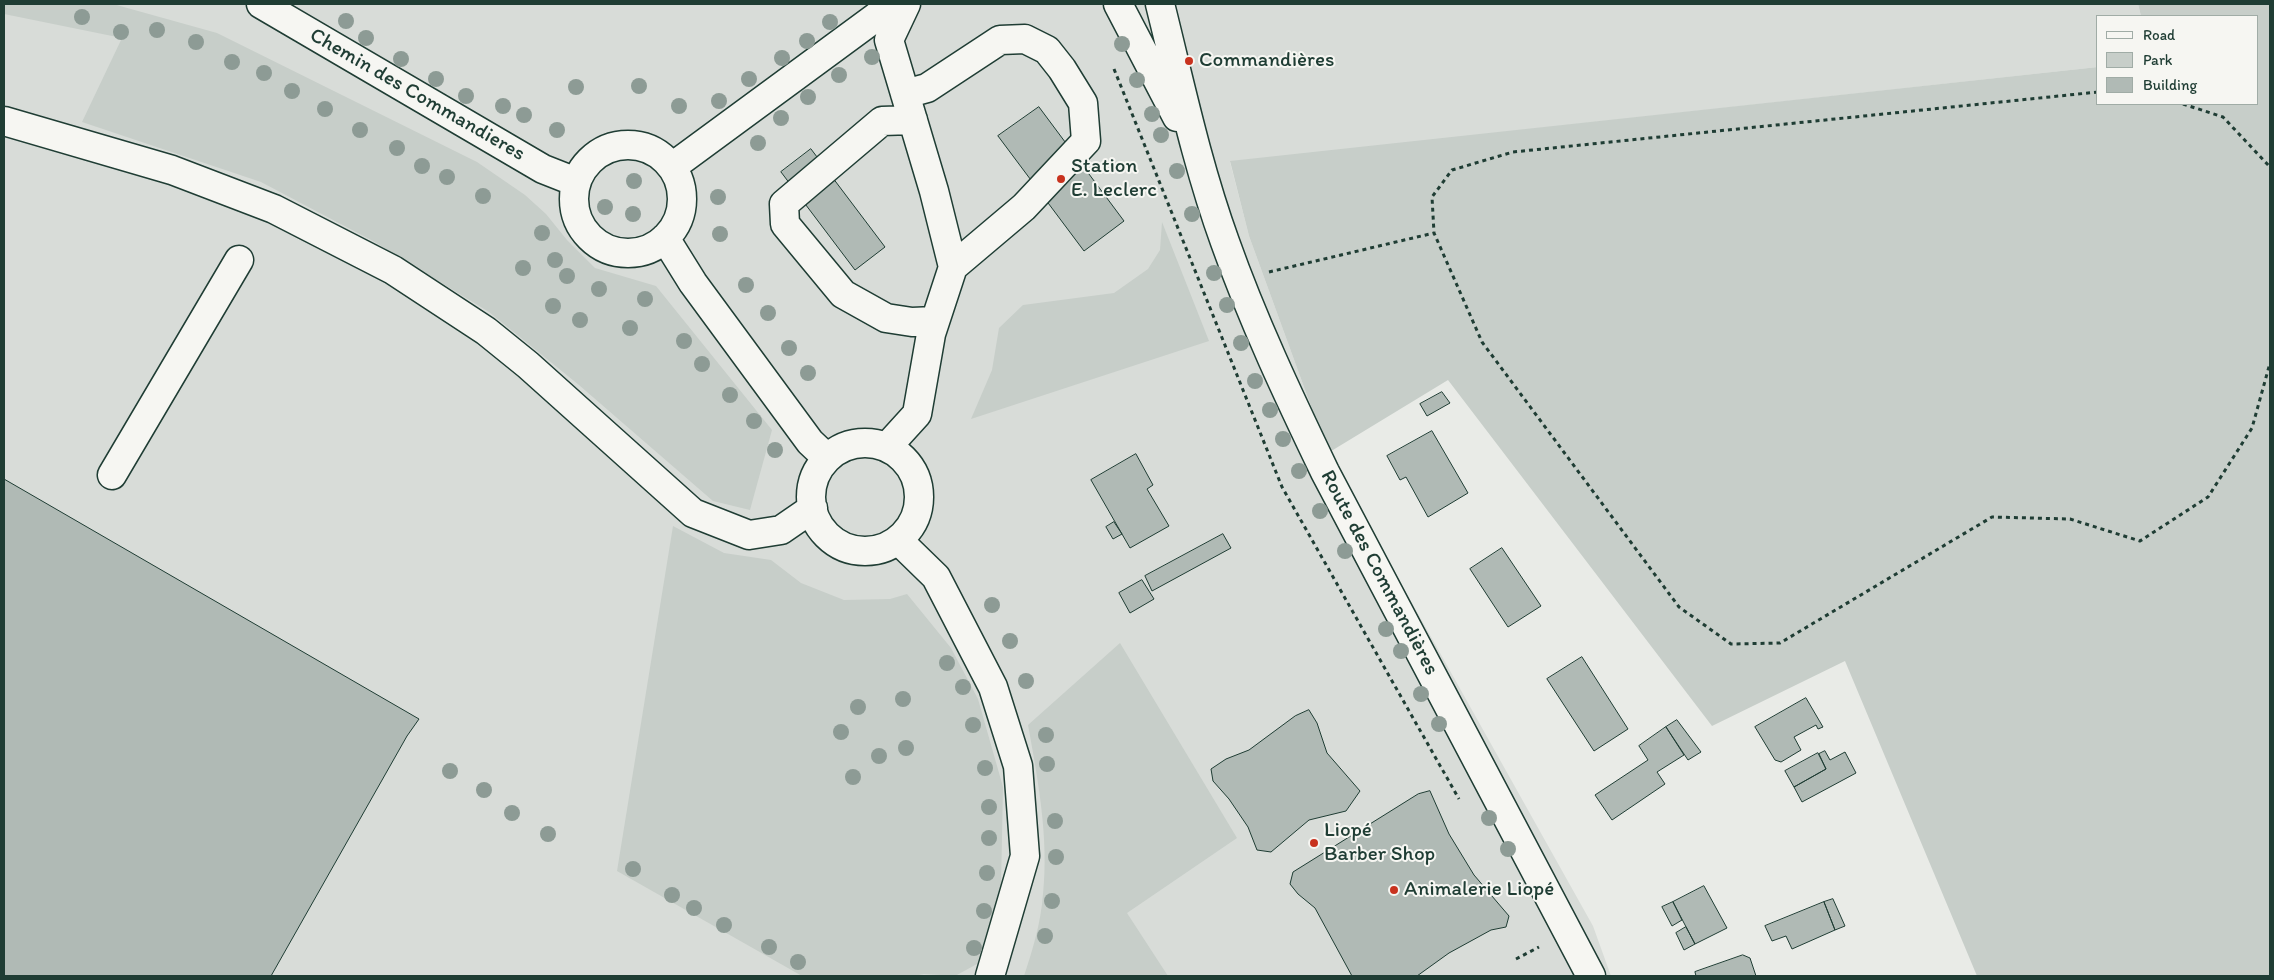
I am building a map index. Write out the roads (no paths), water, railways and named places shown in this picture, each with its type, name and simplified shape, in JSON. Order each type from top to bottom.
[{"type":"street","name":"Chemin des Commandieres","points":[[261,4],[543,169],[576,182]]},
{"type":"street","points":[[672,168],[884,11],[905,4]]},
{"type":"street","points":[[905,4],[889,40],[934,190],[953,267]]},
{"type":"street","name":"Route des Commandières","points":[[1118,4],[1198,156]]},
{"type":"street","name":"Route des Commandières","points":[[1160,4],[1198,156],[1225,242],[1286,391],[1325,472],[1591,976]]},
{"type":"street","points":[[887,447],[917,414],[935,321],[953,267],[1024,207],[1086,141],[1083,103],[1062,69],[1047,50],[1026,39],[1000,40],[927,88],[905,94]]},
{"type":"street","points":[[913,120],[882,121],[784,204],[785,224],[843,294],[886,318],[912,322],[935,321]]},
{"type":"street","points":[[4,121],[172,170],[265,205],[393,270],[493,337],[528,365],[693,513],[749,535],[781,530],[813,508]]},
{"type":"street","points":[[622,144],[641,146],[659,154],[672,168],[680,186],[682,204],[677,222],[665,238],[642,251],[623,253],[605,248],[588,236],[578,220],[573,202],[576,182],[585,165],[604,150],[622,144]]},
{"type":"street","points":[[665,238],[680,264],[734,339],[810,442],[827,458]]},
{"type":"street","points":[[112,475],[239,260]]},
{"type":"street","points":[[855,443],[871,443],[887,447],[900,456],[911,468],[918,490],[916,514],[909,528],[898,540],[882,548],[864,550],[846,547],[831,538],[819,525],[813,508],[812,490],[817,473],[827,458],[840,449],[855,443]]},
{"type":"street","points":[[898,540],[936,577],[993,688],[1018,766],[1025,856],[990,976]]},
{"type":"place","name":"Commandières","points":[[1189,61]]},
{"type":"place","name":"Station E. Leclerc","points":[[1061,179]]},
{"type":"place","name":"Liopé Barber Shop","points":[[1314,843]]},
{"type":"place","name":"Animalerie Liopé","points":[[1394,890]]}]
